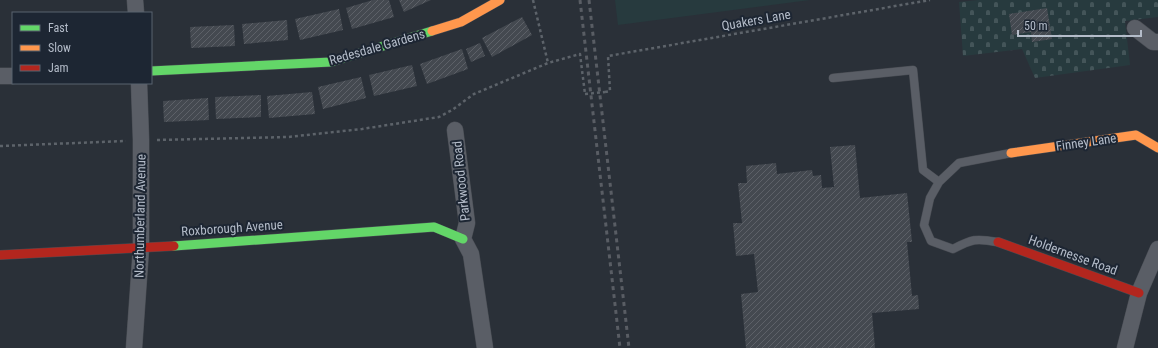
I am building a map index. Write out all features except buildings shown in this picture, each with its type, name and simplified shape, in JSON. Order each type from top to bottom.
[{"type":"street","points":[[135,0],[136,12]]},
{"type":"street","name":"Redesdale Gardens","points":[[152,71],[331,62],[461,22],[500,0]]},
{"type":"street","points":[[1135,28],[1153,42],[1158,42]]},
{"type":"street","points":[[0,76],[12,76]]},
{"type":"street","name":"Northumberland Avenue","points":[[134,348],[141,248],[141,140],[139,84]]},
{"type":"street","name":"Parkwood Road","points":[[455,130],[467,223],[463,239],[471,254],[485,348]]},
{"type":"street","name":"Finney Lane","points":[[1011,153],[1136,135],[1158,148]]},
{"type":"street","name":"Roxborough Avenue","points":[[0,255],[141,248],[434,227],[463,239]]},
{"type":"street","name":"Holdernesse Road","points":[[998,242],[1139,293]]},
{"type":"street","points":[[1125,348],[1139,293],[1154,270],[1158,249]]},
{"type":"lane","points":[[833,78],[913,70],[923,170],[940,182]]},
{"type":"lane","points":[[998,242],[984,239],[971,240],[953,249],[931,241],[924,225],[930,198],[940,182],[959,163],[1011,153]]},
{"type":"path","points":[[0,146],[288,136],[362,129],[439,117],[452,110],[474,94],[548,63],[532,0]]},
{"type":"path","name":"Quakers Lane","points":[[548,63],[580,54],[585,94],[605,92],[610,91],[608,56],[930,0]]},
{"type":"green space","points":[[615,0],[810,0],[618,25]]},
{"type":"green space","points":[[978,0],[1158,0],[1158,17],[1125,21],[1130,65],[1035,78],[1022,49],[963,56],[959,2]]},
{"type":"railway","points":[[580,0],[620,348]]},
{"type":"railway","points":[[589,0],[629,348]]},
{"type":"traffic: fast","points":[[152,71],[331,62],[432,31]]},
{"type":"traffic: fast","points":[[174,246],[434,227],[463,239]]},
{"type":"traffic: slow","points":[[432,31],[461,22],[500,0]]},
{"type":"traffic: slow","points":[[1011,153],[1136,135],[1158,148]]},
{"type":"traffic: jam","points":[[998,242],[1139,293]]},
{"type":"traffic: jam","points":[[0,255],[174,246]]}]
